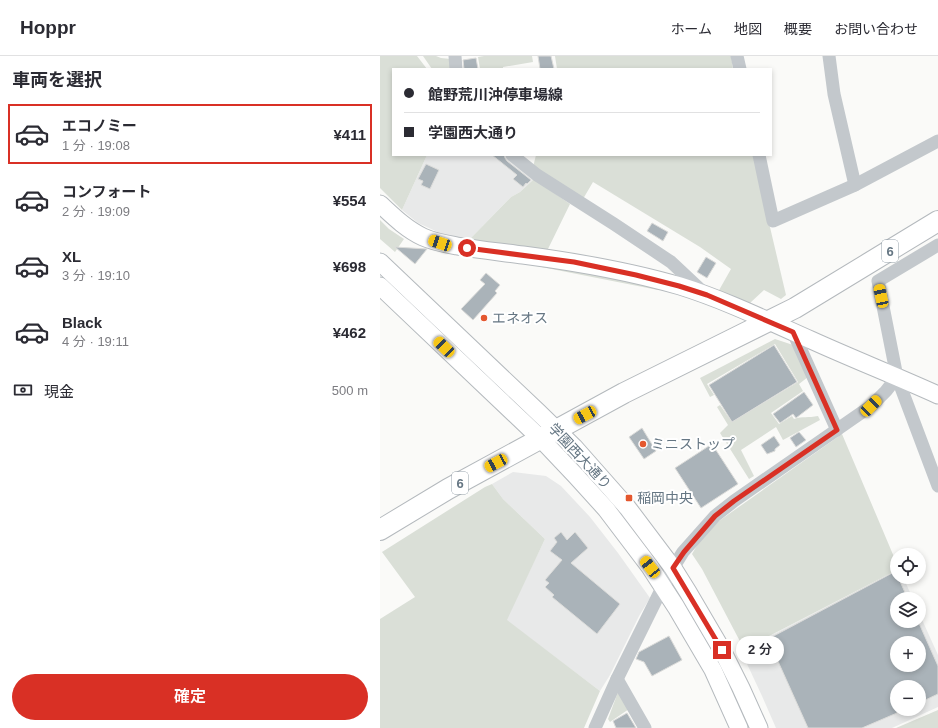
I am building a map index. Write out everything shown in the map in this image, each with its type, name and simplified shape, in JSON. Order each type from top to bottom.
[{"type":"highway","name":"6","points":[[380,530],[448,489],[662,374],[795,308],[938,221]]},
{"type":"main road","points":[[380,204],[408,228],[423,237],[440,243],[582,264],[643,277],[707,295],[938,395]]},
{"type":"main road","name":"学園西大通り","points":[[380,262],[538,412],[549,435],[576,476],[606,509],[663,586],[713,670],[739,728]]},
{"type":"main road","name":"学園西大通り","points":[[380,286],[549,435],[574,447],[627,507],[673,568],[722,650],[759,728]]},
{"type":"street","points":[[455,56],[456,68]]},
{"type":"street","points":[[737,56],[740,68]]},
{"type":"street","points":[[829,56],[834,94],[855,185]]},
{"type":"street","points":[[759,156],[773,221],[855,185],[938,141]]},
{"type":"street","points":[[513,156],[537,176],[671,262],[707,295]]},
{"type":"street","points":[[878,281],[935,247],[928,242],[921,231]]},
{"type":"street","points":[[869,263],[876,274],[878,281],[897,377],[938,486]]},
{"type":"street","points":[[793,332],[837,430]]},
{"type":"street","points":[[595,728],[617,679],[663,586],[684,552],[715,516],[734,501],[871,406],[897,377]]},
{"type":"street","points":[[617,679],[645,728]]},
{"type":"shaded area","points":[[380,56],[417,56],[426,68],[392,68],[392,156],[427,156],[402,210],[380,188]]},
{"type":"shaded area","points":[[423,56],[436,56],[451,59],[452,68],[431,68]]},
{"type":"shaded area","points":[[532,56],[533,62],[503,68],[480,68],[478,57]]},
{"type":"shaded area","points":[[555,56],[731,56],[733,68],[557,68]]},
{"type":"shaded area","points":[[427,156],[508,156],[534,179],[520,192],[511,197],[469,240],[440,233],[418,223],[402,210]]},
{"type":"shaded area","points":[[536,156],[753,156],[786,295],[781,299],[764,290],[750,303],[718,292],[731,269],[700,247],[593,182],[583,199],[533,167]]},
{"type":"shaded area","points":[[534,179],[570,204],[547,251],[487,245],[484,241],[469,240],[511,197],[520,192]]},
{"type":"shaded area","points":[[380,220],[389,229],[404,239],[395,252],[380,239]]},
{"type":"shaded area","points":[[511,261],[544,263],[657,285],[658,290]]},
{"type":"shaded area","points":[[775,339],[793,345],[808,377],[799,384],[803,391],[771,413],[779,424],[792,416],[794,419],[818,416],[820,420],[783,440],[776,427],[741,450],[754,476],[749,479],[720,433],[728,425],[717,407],[720,405],[732,422],[798,382],[775,344],[707,384],[714,395],[710,397],[700,378]]},
{"type":"shaded area","points":[[842,434],[890,548],[890,574],[744,649],[702,569],[692,554],[699,542],[719,521]]},
{"type":"shaded area","points":[[513,472],[546,476],[561,486],[590,517],[650,598],[639,616],[610,675],[600,691],[506,620],[545,539],[503,499],[492,484]]},
{"type":"shaded area","points":[[492,484],[503,499],[545,539],[507,620],[600,691],[584,728],[380,728],[380,619],[415,597],[382,552]]},
{"type":"shaded area","points":[[890,574],[890,584],[906,584],[910,592],[890,592],[890,628],[926,628],[938,655],[938,707],[926,712],[926,680],[890,680],[890,716],[918,716],[892,728],[776,728],[741,651]]},
{"type":"shaded area","points":[[618,692],[629,709],[610,722],[608,719]]},
{"type":"shaded area","points":[[938,710],[938,728],[896,728],[926,716]]},
{"type":"building","points":[[538,56],[551,56],[554,68],[540,68]]},
{"type":"building","points":[[476,58],[478,68],[464,68],[463,60]]},
{"type":"building","points":[[493,156],[504,156],[507,161],[531,180],[523,187],[513,179],[517,175]]},
{"type":"building","points":[[426,164],[439,170],[430,189],[421,185],[423,181],[418,179]]},
{"type":"building","points":[[652,223],[668,232],[663,241],[647,231]]},
{"type":"building","points":[[395,247],[427,249],[415,264]]},
{"type":"building","points":[[706,257],[716,263],[707,278],[697,272]]},
{"type":"building","points":[[486,273],[500,285],[495,291],[497,293],[473,320],[461,309],[485,284],[480,280]]},
{"type":"building","points":[[774,345],[797,382],[732,422],[709,385]]},
{"type":"building","points":[[804,392],[813,405],[796,418],[793,414],[780,423],[773,414]]},
{"type":"building","name":"ミニストップ","points":[[642,428],[656,451],[644,459],[629,437]]},
{"type":"building","points":[[799,432],[806,440],[796,447],[790,438]]},
{"type":"building","points":[[774,436],[780,445],[775,449],[775,451],[767,454],[761,445]]},
{"type":"building","points":[[712,444],[738,484],[701,508],[675,468]]},
{"type":"building","points":[[561,532],[567,540],[575,532],[588,548],[571,563],[620,604],[597,634],[552,597],[554,595],[545,587],[549,583],[545,580],[562,560],[550,551],[557,542],[554,538]]},
{"type":"building","points":[[890,574],[890,584],[901,584],[905,592],[890,592],[890,628],[921,628],[925,636],[890,636],[890,672],[926,672],[926,639],[938,666],[938,694],[926,700],[926,680],[890,680],[890,716],[862,728],[808,728],[768,639]]},
{"type":"building","points":[[669,636],[682,660],[652,676],[644,662],[636,659],[639,652]]},
{"type":"building","points":[[627,713],[636,728],[616,728],[613,721]]},
{"type":"place","name":"エネオス","points":[[484,318]]},
{"type":"place","name":"ミニストップ","points":[[643,444]]},
{"type":"place","name":"稲岡中央","points":[[629,498]]},
{"type":"route","points":[[467,248],[574,262],[679,286],[707,295],[793,332],[837,430],[734,501],[715,516],[684,552],[673,568],[722,650]]}]
